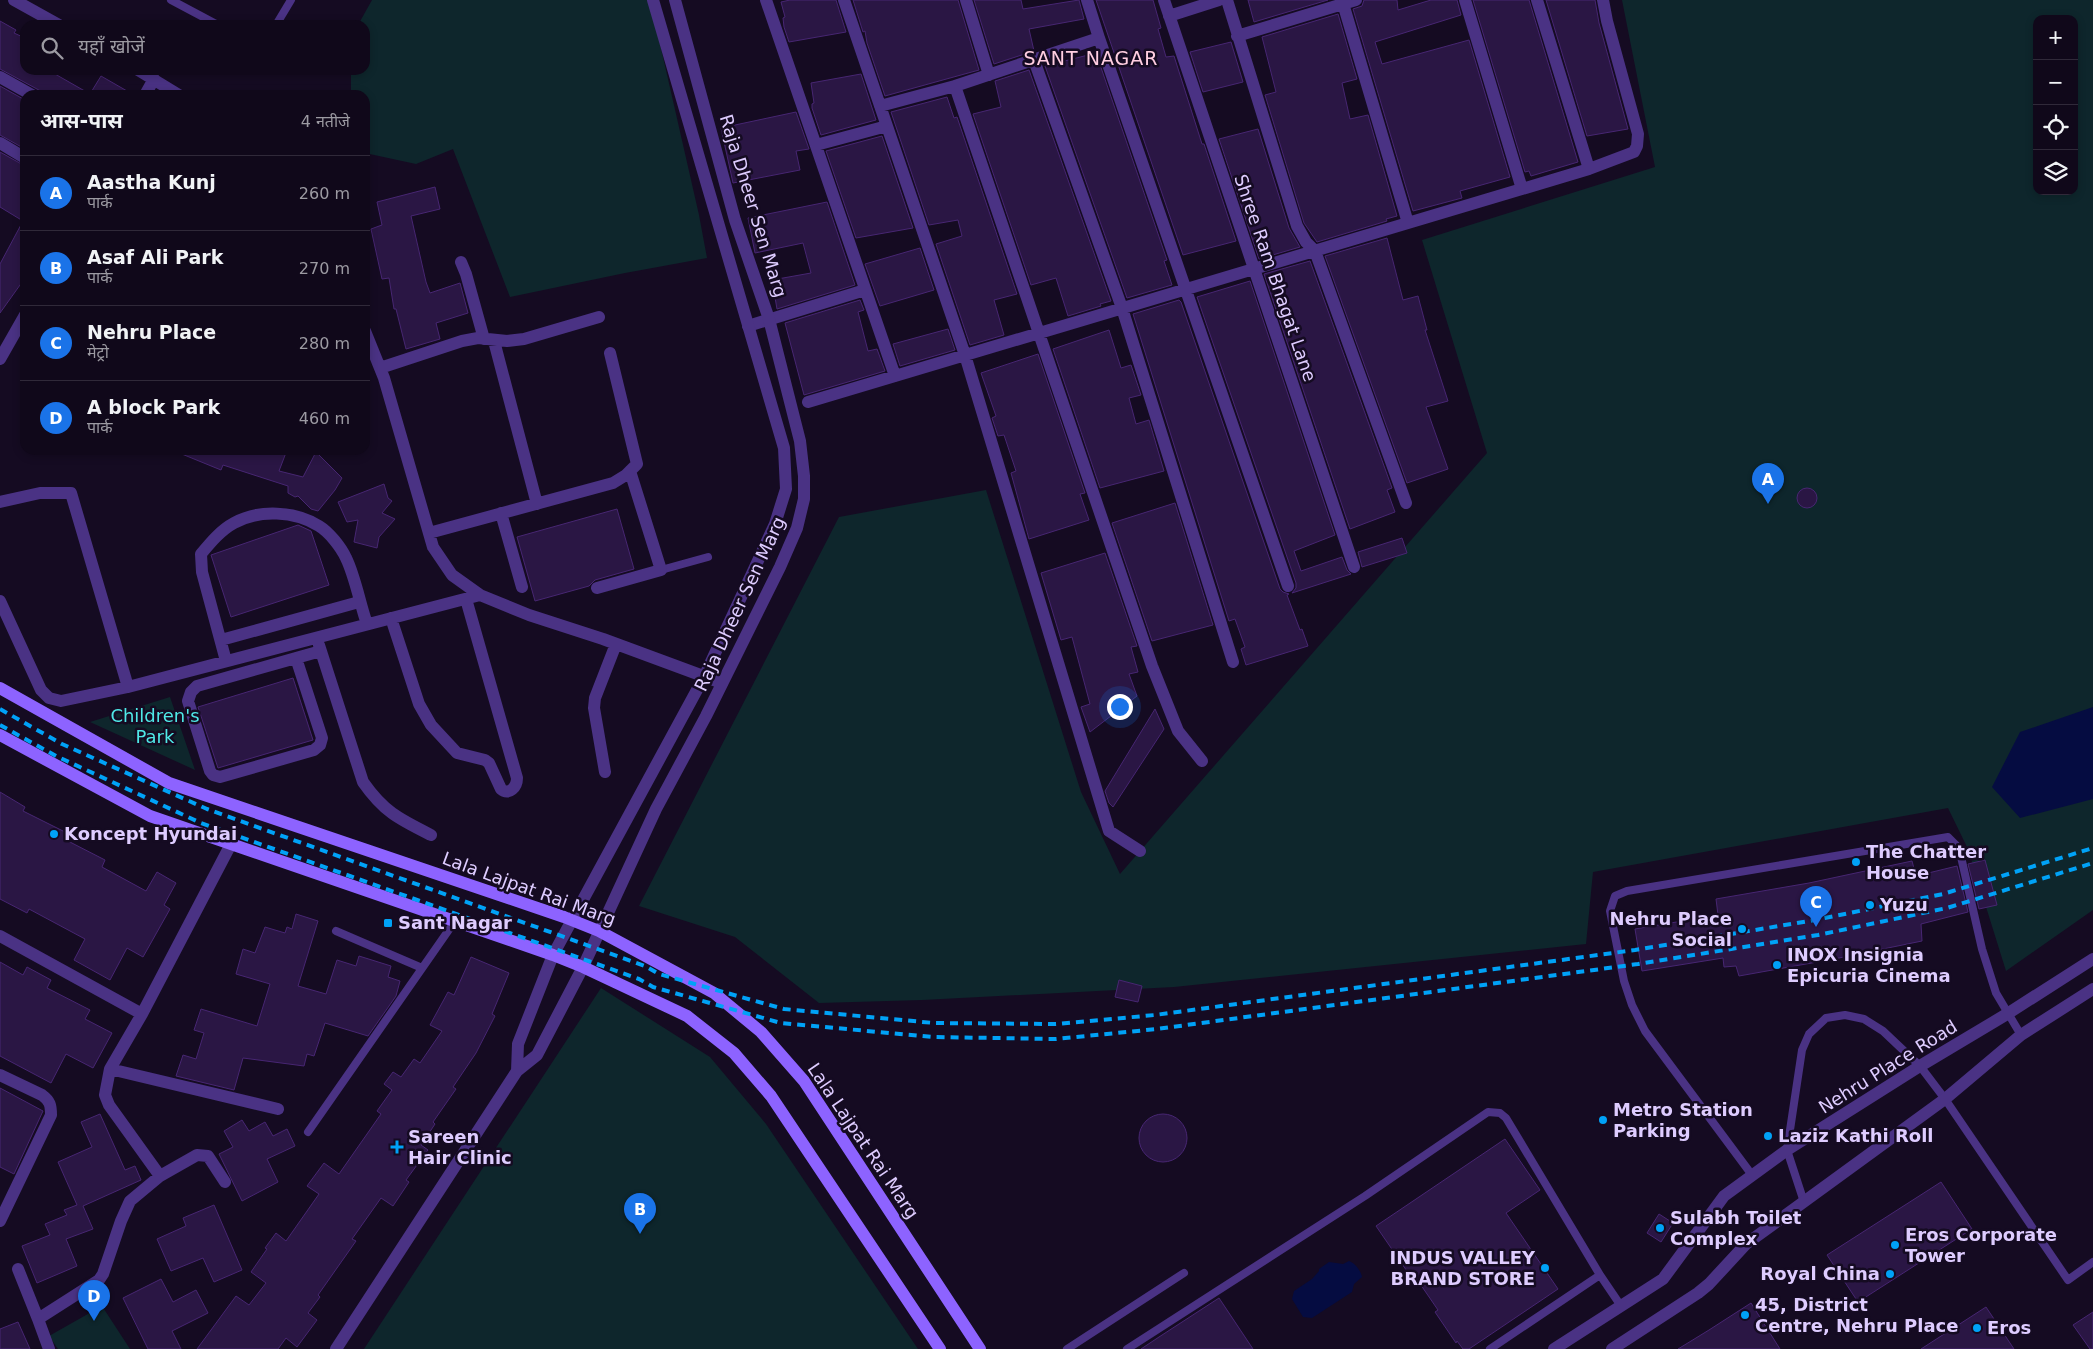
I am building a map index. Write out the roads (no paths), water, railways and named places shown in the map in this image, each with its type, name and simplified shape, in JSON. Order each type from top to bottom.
[{"type":"main road","name":"Lala Lajpat Rai Marg","points":[[0,688],[169,782],[599,931],[714,993],[761,1032],[804,1081],[980,1349]]},
{"type":"main road","points":[[0,735],[150,816],[583,966],[687,1016],[734,1052],[771,1096],[940,1349]]},
{"type":"street","points":[[14,0],[50,20]]},
{"type":"street","name":"Raja Dheer Sen Marg","points":[[518,1071],[518,1044],[552,955],[704,677],[775,524],[786,489],[784,448],[653,0]]},
{"type":"street","name":"Raja Dheer Sen Marg","points":[[336,1349],[518,1071],[537,1055],[583,966],[656,809],[722,683],[780,567],[797,528],[804,499],[804,476],[800,441],[770,319],[735,220],[675,0]]},
{"type":"street","points":[[766,0],[895,376]]},
{"type":"street","points":[[844,0],[965,355],[1109,831],[1140,851]]},
{"type":"street","points":[[966,0],[989,75]]},
{"type":"street","points":[[1087,0],[1288,586]]},
{"type":"street","name":"Shree Ram Bhagat Lane","points":[[1164,0],[1354,567]]},
{"type":"street","points":[[1169,16],[1219,0]]},
{"type":"street","points":[[1227,0],[1297,226],[1306,242],[1315,251],[1406,503]]},
{"type":"street","points":[[1237,36],[1342,2],[1356,0]]},
{"type":"street","points":[[1465,0],[1522,189]]},
{"type":"street","points":[[1537,0],[1589,169]]},
{"type":"street","points":[[808,402],[1589,169],[1634,152],[1637,146],[1638,134],[1603,0]]},
{"type":"street","points":[[1342,2],[1408,223]]},
{"type":"street","points":[[880,106],[955,86],[1099,38]]},
{"type":"street","points":[[1034,60],[1122,308],[1233,662]]},
{"type":"street","points":[[147,75],[172,90]]},
{"type":"street","points":[[0,77],[23,90]]},
{"type":"street","points":[[148,90],[154,79]]},
{"type":"street","points":[[955,86],[1155,674],[1178,731],[1202,761]]},
{"type":"street","points":[[816,145],[887,126]]},
{"type":"street","points":[[0,143],[20,155]]},
{"type":"street","points":[[460,262],[489,340],[536,504]]},
{"type":"street","points":[[748,326],[865,290]]},
{"type":"street","points":[[380,368],[462,341],[478,338],[489,340],[524,339],[599,317]]},
{"type":"street","points":[[0,360],[20,324]]},
{"type":"street","points":[[370,343],[380,368],[433,547],[452,575],[480,594],[529,615],[616,644],[722,683]]},
{"type":"street","points":[[429,533],[613,482],[630,471],[637,464],[610,353]]},
{"type":"street","points":[[597,588],[661,570],[630,471]]},
{"type":"street","points":[[0,502],[40,492],[71,493],[128,687]]},
{"type":"street","points":[[226,661],[202,572],[201,554],[213,538],[235,522],[264,513],[283,514],[320,526],[347,559],[366,624]]},
{"type":"street","points":[[501,513],[522,587]]},
{"type":"street","points":[[0,601],[41,690],[48,698],[61,701],[128,687],[480,594]]},
{"type":"street","points":[[391,618],[419,704],[431,725],[457,753],[485,760],[489,763],[501,789],[506,791],[514,789],[517,785],[517,778],[466,599]]},
{"type":"street","points":[[221,640],[359,602]]},
{"type":"street","points":[[316,637],[363,782],[376,801],[398,818],[431,835]]},
{"type":"street","points":[[605,772],[594,708],[595,698],[616,644]]},
{"type":"street","points":[[296,658],[322,738],[320,745],[314,750],[220,777],[213,775],[210,771],[188,701],[190,692],[198,686],[296,658],[321,651]]},
{"type":"street","points":[[160,1176],[109,1105],[105,1095],[110,1069],[142,1014],[231,844]]},
{"type":"street","points":[[0,936],[142,1014]]},
{"type":"street","name":"Nehru Place Road","points":[[1554,1349],[1662,1280],[1724,1196],[1752,1175],[1787,1150],[2093,959]]},
{"type":"street","points":[[1612,1349],[1698,1293],[1709,1284],[1746,1244],[1945,1099],[2021,1035],[2093,989]]},
{"type":"street","points":[[110,1069],[278,1109]]},
{"type":"street","points":[[0,1075],[42,1094],[48,1099],[51,1106],[51,1115],[0,1221]]},
{"type":"street","points":[[38,1319],[99,1280],[103,1274],[121,1221],[130,1201],[160,1176],[197,1155],[205,1154],[225,1182]]},
{"type":"street","points":[[18,1269],[49,1349]]},
{"type":"lane","points":[[171,0],[209,20]]},
{"type":"lane","points":[[279,20],[291,0]]},
{"type":"lane","points":[[661,570],[708,557]]},
{"type":"lane","points":[[1752,1175],[1645,1031],[1632,1005],[1624,982],[1610,911],[1614,896],[1628,891],[1948,837],[1959,848],[1982,949],[1996,993],[2021,1035]]},
{"type":"lane","points":[[308,1132],[455,921]]},
{"type":"lane","points":[[336,931],[422,968]]},
{"type":"lane","points":[[1804,1202],[1787,1150],[1802,1050],[1809,1034],[1826,1018],[1845,1015],[1864,1019],[1883,1031],[1920,1066],[1945,1099],[2068,1280],[2093,1262]]},
{"type":"lane","points":[[1127,1349],[1356,1201],[1488,1112],[1500,1113],[1506,1118],[1620,1306]]},
{"type":"lane","points":[[1067,1349],[1184,1273]]},
{"type":"lane","points":[[1490,1349],[1600,1275]]},
{"type":"railway","points":[[0,709],[62,744],[207,809],[645,966],[659,974],[784,1009],[934,1023],[1056,1024],[1155,1015],[1635,950],[1815,920],[1943,894],[2093,848]]},
{"type":"railway","points":[[0,725],[56,756],[201,823],[639,979],[653,987],[781,1023],[933,1037],[1056,1039],[1157,1029],[1638,964],[1818,935],[1947,908],[2093,863]]},
{"type":"place","name":"Aastha Kunj","points":[[1768,504]]},
{"type":"place","name":"Koncept Hyundai","points":[[54,834]]},
{"type":"place","name":"The Chatter House","points":[[1856,862]]},
{"type":"place","name":"Yuzu","points":[[1870,905]]},
{"type":"place","name":"Sant Nagar","points":[[388,923]]},
{"type":"place","name":"Nehru Place","points":[[1816,927]]},
{"type":"place","name":"Nehru Place Social","points":[[1742,929]]},
{"type":"place","name":"INOX Insignia Epicuria Cinema","points":[[1777,965]]},
{"type":"place","name":"Metro Station Parking","points":[[1603,1120]]},
{"type":"place","name":"Laziz Kathi Roll","points":[[1768,1136]]},
{"type":"place","name":"Sareen Hair Clinic","points":[[397,1147]]},
{"type":"place","name":"Sulabh Toilet Complex","points":[[1660,1228]]},
{"type":"place","name":"Asaf Ali Park","points":[[640,1234]]},
{"type":"place","name":"Eros Corporate Tower","points":[[1895,1245]]},
{"type":"place","name":"INDUS VALLEY BRAND STORE","points":[[1545,1268]]},
{"type":"place","name":"Royal China","points":[[1890,1274]]},
{"type":"place","name":"45, District Centre, Nehru Place","points":[[1745,1315]]},
{"type":"place","name":"A block Park","points":[[94,1321]]},
{"type":"place","name":"Eros","points":[[1977,1328]]},
{"type":"district","name":"SANT NAGAR","points":[[1091,58]]},
{"type":"park label","name":"Children's Park","points":[[155,726]]}]
